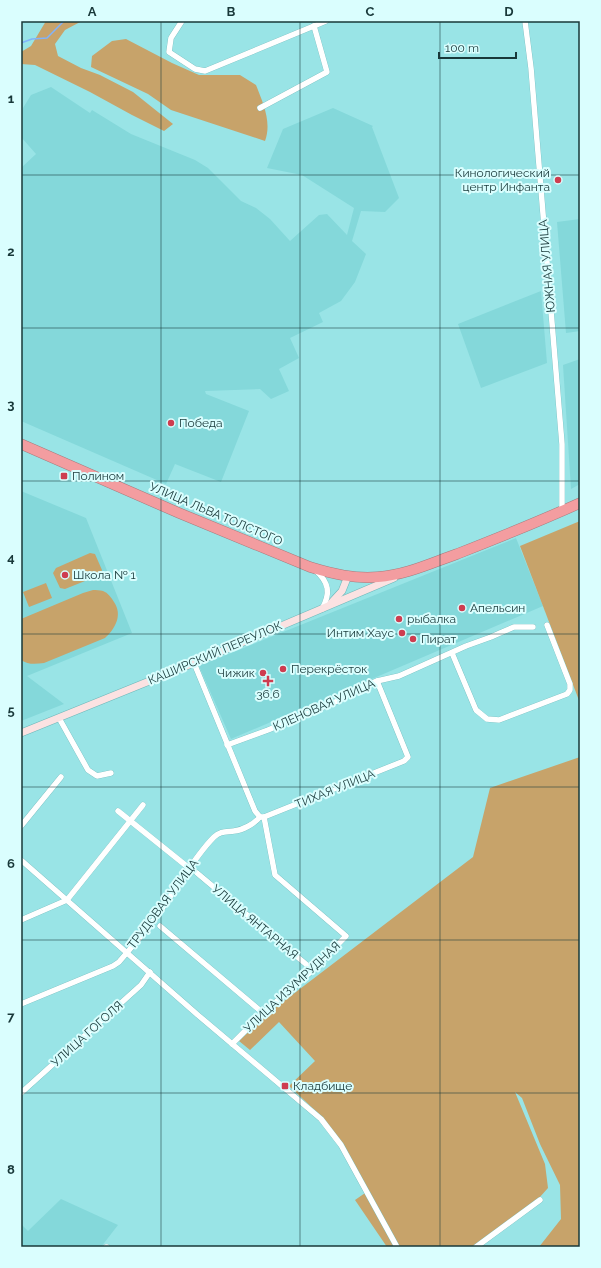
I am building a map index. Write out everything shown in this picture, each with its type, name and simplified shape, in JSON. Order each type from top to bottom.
[{"type":"highway","name":"УЛИЦА ЛЬВА ТОЛСТОГО","points":[[21,444],[179,513],[310,567],[348,576],[379,577],[408,572],[580,503]]},
{"type":"main road","name":"КАШИРСКИЙ ПЕРЕУЛОК","points":[[21,733],[194,663],[408,572]]},
{"type":"main road","points":[[322,608],[331,603],[342,591],[348,576]]},
{"type":"street","points":[[182,21],[171,38],[169,52],[182,61],[204,71],[326,21]]},
{"type":"street","name":"ЮЖНАЯ УЛИЦА","points":[[525,21],[562,444],[562,511]]},
{"type":"street","points":[[260,108],[327,72],[314,26]]},
{"type":"street","points":[[310,567],[317,572],[327,585],[327,598],[322,608]]},
{"type":"street","points":[[452,653],[476,710],[487,719],[499,720],[567,694],[570,690],[570,684],[548,625]]},
{"type":"street","name":"КЛЕНОВАЯ УЛИЦА","points":[[227,745],[268,730],[342,699],[351,691],[377,681],[399,676],[466,646],[514,627],[533,627]]},
{"type":"street","points":[[194,663],[255,811],[262,817]]},
{"type":"street","name":"ТИХАЯ УЛИЦА","points":[[214,837],[219,833],[226,831],[243,829],[262,817],[404,761],[408,757],[377,681]]},
{"type":"street","points":[[59,718],[88,770],[97,776],[111,773]]},
{"type":"street","points":[[21,826],[61,777]]},
{"type":"street","points":[[21,920],[68,900],[143,805]]},
{"type":"street","points":[[118,811],[190,868]]},
{"type":"street","name":"УЛИЦА ИЗУМРУДНАЯ","points":[[232,1044],[263,1013],[313,970],[346,936],[275,875],[262,817]]},
{"type":"street","name":"ТРУДОВАЯ УЛИЦА","points":[[21,1004],[113,966],[119,962],[164,906],[190,868],[214,837]]},
{"type":"street","points":[[21,860],[150,972],[198,1016],[321,1119],[341,1145],[397,1247]]},
{"type":"street","name":"УЛИЦА ЯНТАРНАЯ","points":[[197,873],[313,970]]},
{"type":"street","points":[[160,926],[263,1013]]},
{"type":"street","name":"УЛИЦА ГОГОЛЯ","points":[[21,1093],[141,985],[150,972]]},
{"type":"street","points":[[476,1247],[540,1200]]},
{"type":"shaded area","points":[[46,21],[82,21],[65,30],[55,44],[58,56],[133,92],[173,124],[164,131],[35,65],[21,64],[21,52],[31,46]]},
{"type":"shaded area","points":[[126,39],[199,75],[240,75],[256,85],[266,113],[268,127],[265,141],[171,110],[148,94],[91,67],[92,56],[112,41]]},
{"type":"shaded area","points":[[51,87],[90,113],[92,110],[131,134],[195,160],[208,168],[241,201],[256,208],[270,219],[290,241],[319,215],[327,214],[347,235],[354,208],[302,175],[267,168],[283,129],[333,108],[373,126],[372,127],[399,198],[385,212],[361,211],[352,241],[366,254],[355,282],[341,301],[319,313],[323,322],[290,338],[299,358],[279,369],[289,391],[271,399],[260,389],[205,391],[206,394],[249,411],[221,482],[175,464],[166,484],[21,421],[21,168],[36,154],[21,137],[21,115],[23,108],[31,95]]},
{"type":"shaded area","points":[[580,219],[580,331],[566,333],[557,222]]},
{"type":"shaded area","points":[[541,291],[547,363],[481,388],[458,324]]},
{"type":"shaded area","points":[[580,359],[580,484],[571,489],[563,365]]},
{"type":"shaded area","name":"Школа № 1","points":[[21,491],[86,518],[132,633],[27,676],[64,704],[21,721]]},
{"type":"shaded area","points":[[580,521],[580,703],[520,546]]},
{"type":"shaded area","points":[[516,538],[543,606],[231,739],[199,666]]},
{"type":"shaded area","points":[[90,553],[95,554],[102,570],[100,575],[65,589],[60,588],[53,573],[56,568]]},
{"type":"shaded area","points":[[46,583],[52,598],[29,607],[23,592]]},
{"type":"shaded area","points":[[93,590],[102,591],[109,595],[117,607],[117,622],[105,638],[44,663],[35,664],[21,660],[21,619]]},
{"type":"shaded area","points":[[580,757],[580,1247],[539,1247],[561,1219],[560,1185],[540,1144],[522,1098],[515,1092],[545,1164],[548,1188],[539,1198],[479,1247],[387,1247],[355,1200],[368,1191],[321,1116],[289,1086],[315,1061],[279,1022],[250,1050],[239,1041],[271,1011],[473,857],[490,788]]},
{"type":"shaded area","points":[[61,1199],[118,1225],[101,1247],[21,1247],[21,1224],[28,1231]]},
{"type":"waterway","points":[[21,43],[32,39],[47,38],[64,21]]},
{"type":"place","name":"Кинологический центр Инфанта","points":[[558,180]]},
{"type":"place","name":"Победа","points":[[171,423]]},
{"type":"place","name":"Полином","points":[[64,476]]},
{"type":"place","name":"Школа № 1","points":[[65,575]]},
{"type":"place","name":"Апельсин","points":[[462,608]]},
{"type":"place","name":"рыбалка","points":[[399,619]]},
{"type":"place","name":"Интим Хаус","points":[[402,633]]},
{"type":"place","name":"Пират","points":[[413,639]]},
{"type":"place","name":"Перекрёсток","points":[[283,669]]},
{"type":"place","name":"Чижик","points":[[263,673]]},
{"type":"place","name":"36,6","points":[[268,681]]},
{"type":"place","name":"Кладбище","points":[[285,1086]]}]
